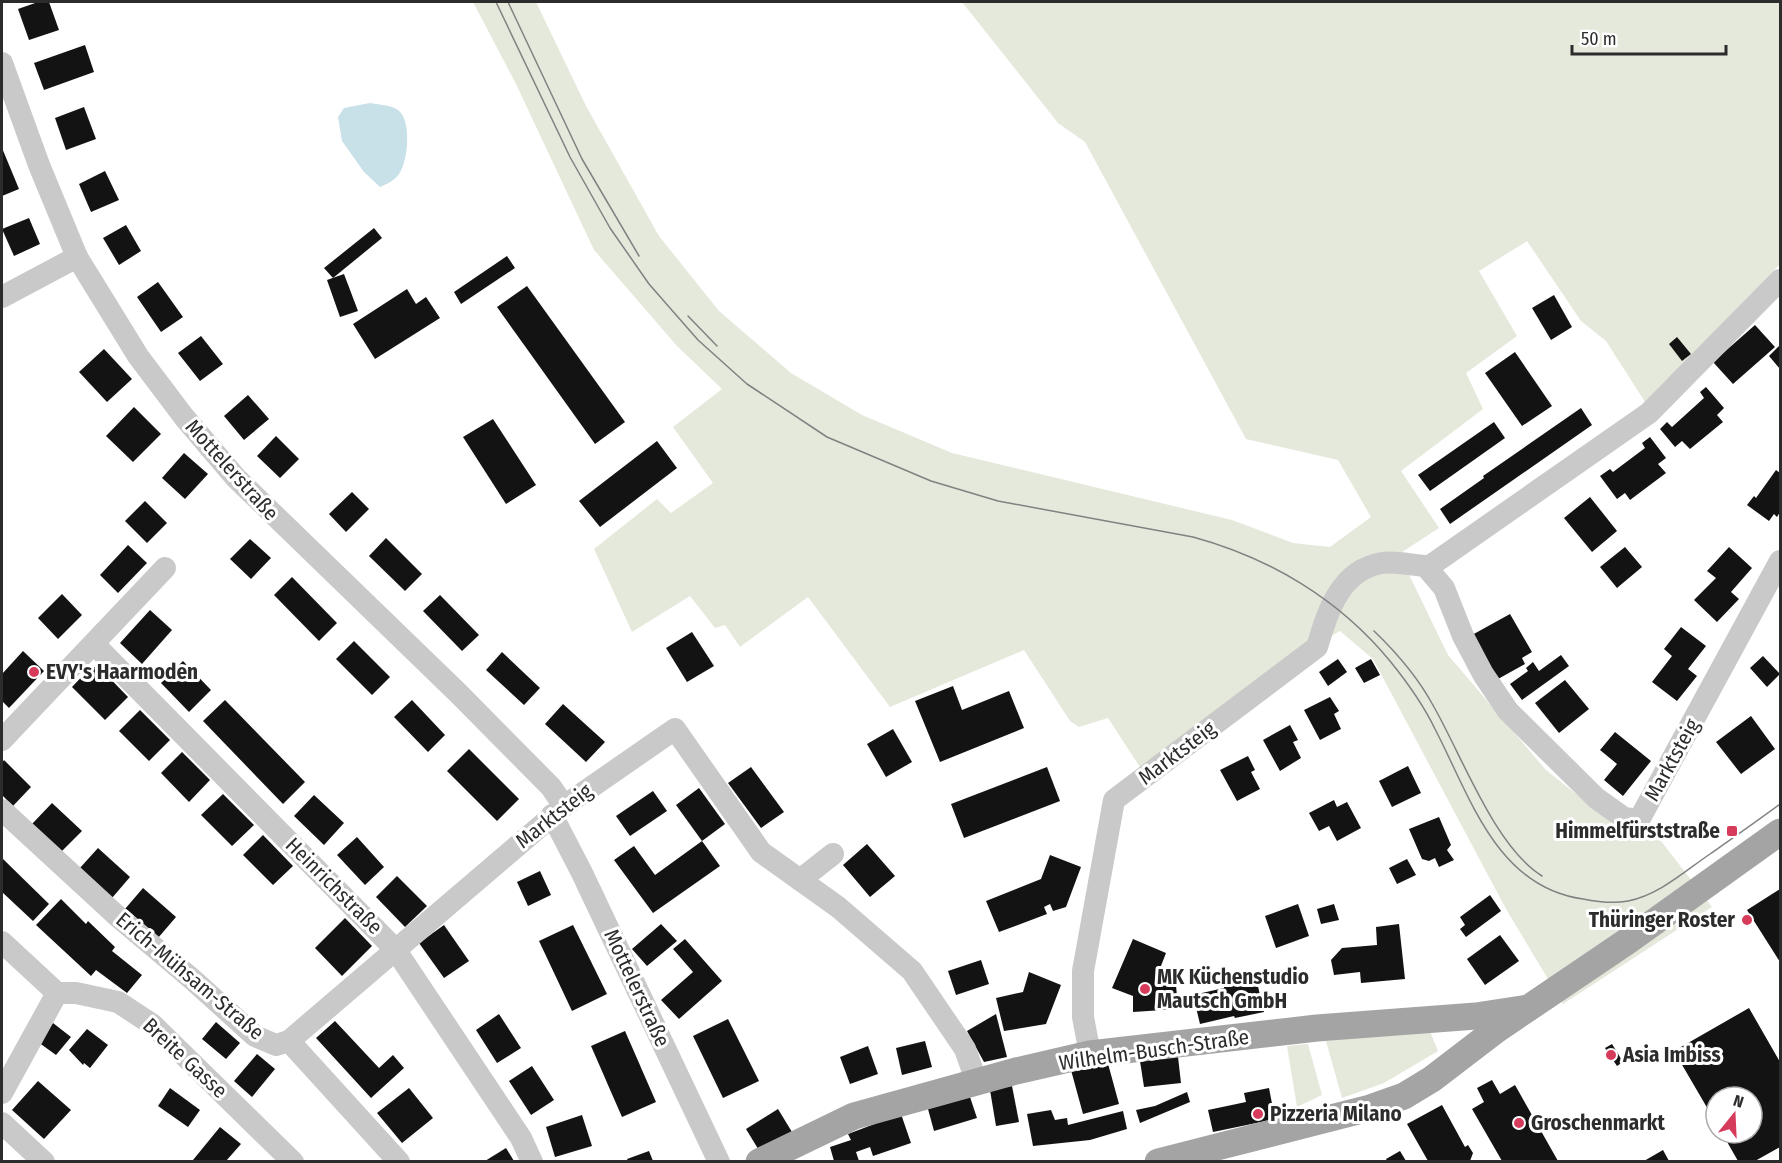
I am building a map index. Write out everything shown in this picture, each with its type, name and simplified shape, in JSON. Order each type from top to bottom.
[{"type":"main road","points":[[1158,1161],[1370,1108],[1404,1096],[1432,1079],[1486,1023],[1528,1008],[1629,940],[1780,832]]},
{"type":"main road","name":"Wilhelm-Busch-Straße","points":[[759,1161],[854,1116],[1016,1071],[1090,1054],[1317,1028],[1486,1023]]},
{"type":"street","name":"Mottelerstraße","points":[[2,63],[39,165],[77,257],[138,356],[184,417],[236,478],[458,693],[551,787],[582,873],[719,1161]]},
{"type":"street","points":[[2,297],[77,257]]},
{"type":"street","points":[[1427,568],[1649,414],[1780,280]]},
{"type":"street","name":"Marktsteig","points":[[1090,1054],[1083,1017],[1083,971],[1114,800],[1317,647],[1326,616],[1348,579],[1366,567],[1384,562],[1425,566],[1444,588],[1468,646],[1483,674],[1508,711],[1596,798],[1624,818],[1639,820],[1780,561]]},
{"type":"street","points":[[2,740],[165,568]]},
{"type":"street","name":"Heinrichstraße","points":[[94,644],[395,949],[521,1138],[532,1161]]},
{"type":"street","name":"Marktsteig","points":[[289,1041],[558,810],[675,729],[761,852],[838,907],[912,971],[965,1049],[977,1083]]},
{"type":"street","name":"Erich-Mühsam-Straße","points":[[2,810],[116,915],[255,1036],[276,1045],[289,1041],[399,1161]]},
{"type":"street","points":[[800,880],[833,854]]},
{"type":"street","points":[[2,942],[57,993],[2,1094]]},
{"type":"street","name":"Breite Gasse","points":[[57,993],[76,993],[118,1002],[153,1025],[293,1161]]},
{"type":"street","points":[[2,1126],[44,1161]]},
{"type":"shaded area","points":[[473,2],[536,2],[586,106],[659,236],[719,311],[791,373],[862,415],[952,453],[1232,520],[1293,543],[1330,547],[1371,517],[1338,460],[1246,439],[1085,142],[1058,123],[962,2],[1780,2],[1780,264],[1645,402],[1606,341],[1581,321],[1527,241],[1479,271],[1517,336],[1466,373],[1483,409],[1401,471],[1439,528],[1399,554],[1448,655],[1546,770],[1631,838],[1651,828],[1712,907],[1563,1004],[1506,909],[1373,659],[1340,631],[1310,648],[1140,767],[1108,718],[1079,727],[1070,721],[1024,650],[890,707],[808,597],[740,647],[725,625],[715,628],[690,596],[632,632],[594,549],[657,499],[671,513],[713,483],[673,427],[722,389],[677,346],[594,250],[515,82]]},
{"type":"shaded area","points":[[1429,1029],[1438,1051],[1384,1083],[1342,1098],[1326,1041]]},
{"type":"shaded area","points":[[1308,1044],[1322,1095],[1297,1107],[1287,1046]]},
{"type":"water","points":[[370,103],[395,108],[401,113],[406,126],[405,161],[399,174],[380,187],[364,172],[342,141],[338,117],[344,108]]},
{"type":"building","points":[[38,2],[49,2],[59,30],[29,40],[18,9]]},
{"type":"building","points":[[85,45],[94,72],[44,90],[34,63]]},
{"type":"building","points":[[84,107],[96,139],[66,150],[55,118]]},
{"type":"building","points":[[2,148],[19,189],[2,196]]},
{"type":"building","points":[[105,171],[119,200],[91,212],[79,184]]},
{"type":"building","points":[[29,218],[40,244],[14,256],[2,229]]},
{"type":"building","points":[[126,225],[141,251],[119,265],[103,238]]},
{"type":"building","points":[[374,228],[382,238],[333,278],[324,268]]},
{"type":"building","points":[[507,256],[515,268],[461,304],[454,292]]},
{"type":"building","points":[[344,274],[358,311],[340,317],[327,280]]},
{"type":"building","points":[[158,282],[183,317],[161,332],[137,297]]},
{"type":"building","points":[[527,286],[625,422],[595,444],[497,307]]},
{"type":"building","points":[[407,289],[416,304],[426,297],[440,318],[375,359],[353,324]]},
{"type":"building","points":[[1554,295],[1572,327],[1551,340],[1532,308]]},
{"type":"building","points":[[1755,325],[1775,347],[1733,384],[1713,362]]},
{"type":"building","points":[[201,336],[223,364],[200,381],[178,353]]},
{"type":"building","points":[[1677,337],[1691,354],[1682,361],[1669,344]]},
{"type":"building","points":[[1780,345],[1780,369],[1769,356]]},
{"type":"building","points":[[104,349],[132,379],[107,402],[79,372]]},
{"type":"building","points":[[1515,352],[1552,406],[1522,426],[1485,373]]},
{"type":"building","points":[[1706,387],[1724,408],[1717,415],[1723,422],[1690,449],[1682,441],[1675,447],[1660,429],[1667,422],[1672,427],[1704,398],[1700,392]]},
{"type":"building","points":[[248,395],[269,419],[244,440],[224,416]]},
{"type":"building","points":[[134,407],[161,434],[133,462],[106,436]]},
{"type":"building","points":[[1581,408],[1592,425],[1450,524],[1440,509]]},
{"type":"building","points":[[493,419],[536,485],[506,504],[463,437]]},
{"type":"building","points":[[1494,422],[1505,438],[1430,491],[1418,475]]},
{"type":"building","points":[[276,436],[299,459],[280,478],[257,456]]},
{"type":"building","points":[[1650,437],[1666,458],[1658,464],[1666,473],[1630,500],[1625,493],[1617,499],[1600,476],[1610,469],[1613,472],[1645,448],[1642,443]]},
{"type":"building","points":[[657,441],[677,468],[600,527],[579,501]]},
{"type":"building","points":[[184,453],[208,474],[185,499],[162,478]]},
{"type":"building","points":[[1776,470],[1780,473],[1780,512],[1777,517],[1774,514],[1769,521],[1747,505],[1754,496],[1756,498]]},
{"type":"building","points":[[352,492],[369,509],[346,532],[329,514]]},
{"type":"building","points":[[1590,497],[1617,531],[1592,552],[1564,518]]},
{"type":"building","points":[[145,501],[167,523],[147,543],[125,521]]},
{"type":"building","points":[[386,538],[422,574],[405,591],[369,556]]},
{"type":"building","points":[[250,539],[271,558],[251,579],[230,559]]},
{"type":"building","points":[[128,545],[147,563],[118,593],[100,575]]},
{"type":"building","points":[[1625,547],[1642,567],[1617,588],[1600,567]]},
{"type":"building","points":[[1729,547],[1752,568],[1731,592],[1739,599],[1717,622],[1694,600],[1716,578],[1707,571]]},
{"type":"building","points":[[292,577],[337,623],[319,641],[274,595]]},
{"type":"building","points":[[62,594],[82,615],[58,639],[38,618]]},
{"type":"building","points":[[440,595],[479,635],[462,651],[423,611]]},
{"type":"building","points":[[150,610],[172,630],[142,664],[120,643]]},
{"type":"building","points":[[1510,614],[1532,652],[1522,658],[1525,664],[1498,679],[1472,635]]},
{"type":"building","points":[[1681,627],[1706,646],[1688,669],[1697,676],[1677,701],[1652,682],[1672,656],[1664,649]]},
{"type":"building","points":[[692,632],[714,666],[687,682],[666,648]]},
{"type":"building","points":[[354,641],[390,677],[372,695],[336,659]]},
{"type":"building","points":[[23,651],[44,671],[9,708],[2,701],[2,674]]},
{"type":"building","points":[[502,652],[540,688],[524,705],[486,670]]},
{"type":"building","points":[[1561,655],[1569,666],[1522,700],[1510,684],[1528,671],[1526,668],[1533,662],[1539,671]]},
{"type":"building","points":[[1763,656],[1780,674],[1767,687],[1750,668]]},
{"type":"building","points":[[1338,659],[1347,672],[1328,686],[1319,672]]},
{"type":"building","points":[[1371,659],[1380,675],[1364,683],[1355,668]]},
{"type":"building","points":[[183,661],[211,690],[189,712],[161,683]]},
{"type":"building","points":[[91,667],[99,667],[128,697],[105,720],[72,687]]},
{"type":"building","points":[[1565,680],[1589,709],[1559,733],[1535,703]]},
{"type":"building","points":[[953,686],[962,710],[1009,691],[1024,728],[940,762],[915,701]]},
{"type":"building","points":[[1330,697],[1339,711],[1334,714],[1341,729],[1320,740],[1304,710]]},
{"type":"building","points":[[225,700],[305,782],[283,804],[203,721]]},
{"type":"building","points":[[412,700],[445,735],[428,752],[394,717]]},
{"type":"building","points":[[563,704],[605,742],[586,762],[545,724]]},
{"type":"building","points":[[140,710],[170,740],[149,761],[119,731]]},
{"type":"building","points":[[1751,716],[1775,749],[1741,774],[1716,742]]},
{"type":"building","points":[[1290,725],[1298,740],[1293,742],[1301,758],[1280,771],[1263,740]]},
{"type":"building","points":[[893,729],[912,762],[886,777],[867,744]]},
{"type":"building","points":[[1615,732],[1651,761],[1623,796],[1604,780],[1617,764],[1600,750]]},
{"type":"building","points":[[469,749],[519,799],[497,821],[447,771]]},
{"type":"building","points":[[182,752],[210,780],[189,802],[161,773]]},
{"type":"building","points":[[1248,756],[1255,770],[1251,772],[1260,789],[1237,801],[1220,770]]},
{"type":"building","points":[[4,760],[31,787],[13,806],[2,795],[2,763]]},
{"type":"building","points":[[1408,766],[1421,793],[1392,807],[1379,781]]},
{"type":"building","points":[[751,767],[784,812],[761,828],[728,783]]},
{"type":"building","points":[[1047,767],[1060,801],[964,838],[951,804]]},
{"type":"building","points":[[699,788],[725,824],[702,841],[676,805]]},
{"type":"building","points":[[653,791],[667,811],[630,836],[616,816]]},
{"type":"building","points":[[223,794],[254,825],[232,846],[201,815]]},
{"type":"building","points":[[314,795],[344,823],[324,845],[294,816]]},
{"type":"building","points":[[1334,800],[1337,807],[1347,802],[1361,828],[1337,841],[1329,826],[1319,831],[1309,813]]},
{"type":"building","points":[[52,803],[82,831],[61,852],[32,824]]},
{"type":"building","points":[[1439,817],[1451,845],[1447,850],[1454,860],[1439,867],[1435,858],[1429,861],[1422,859],[1409,829]]},
{"type":"building","points":[[263,835],[293,866],[273,885],[243,855]]},
{"type":"building","points":[[357,837],[384,867],[365,885],[337,855]]},
{"type":"building","points":[[702,841],[720,866],[653,913],[614,860],[634,846],[655,875]]},
{"type":"building","points":[[867,844],[895,876],[870,897],[843,865]]},
{"type":"building","points":[[98,848],[130,877],[112,898],[79,869]]},
{"type":"building","points":[[1050,855],[1081,867],[1066,907],[1053,911],[1050,904],[1044,907],[1047,914],[999,932],[986,901],[1041,879]]},
{"type":"building","points":[[2,858],[49,904],[33,921],[2,892]]},
{"type":"building","points":[[1407,859],[1416,875],[1397,884],[1389,868]]},
{"type":"building","points":[[540,871],[551,895],[528,906],[517,882]]},
{"type":"building","points":[[397,876],[427,906],[405,927],[376,897]]},
{"type":"building","points":[[143,888],[176,917],[158,938],[125,909]]},
{"type":"building","points":[[1780,889],[1780,962],[1747,910]]},
{"type":"building","points":[[1490,895],[1501,911],[1466,937],[1460,929],[1465,925],[1460,917]]},
{"type":"building","points":[[61,899],[86,924],[88,921],[115,947],[112,951],[142,975],[127,993],[96,970],[91,976],[36,925]]},
{"type":"building","points":[[1298,904],[1309,936],[1276,948],[1265,916]]},
{"type":"building","points":[[1334,904],[1339,920],[1321,924],[1317,909]]},
{"type":"building","points":[[345,918],[372,946],[342,976],[315,948]]},
{"type":"building","points":[[661,924],[677,941],[647,966],[632,949]]},
{"type":"building","points":[[1399,924],[1405,979],[1361,983],[1360,972],[1334,975],[1331,960],[1342,948],[1377,945],[1376,927]]},
{"type":"building","points":[[444,925],[469,961],[444,978],[419,943]]},
{"type":"building","points":[[573,925],[607,994],[572,1011],[539,941]]},
{"type":"building","points":[[1500,935],[1519,961],[1485,985],[1467,959]]},
{"type":"building","points":[[685,939],[722,981],[679,1019],[661,1000],[693,972],[673,949]]},
{"type":"building","points":[[1133,939],[1166,953],[1159,971],[1175,973],[1178,1009],[1133,1012],[1133,996],[1112,988]]},
{"type":"building","points":[[981,960],[989,984],[956,995],[948,971]]},
{"type":"building","points":[[1029,972],[1061,985],[1046,1024],[1004,1031],[996,998],[1023,992]]},
{"type":"building","points":[[1256,978],[1264,1012],[1200,1024],[1193,995]]},
{"type":"building","points":[[1749,1008],[1780,1062],[1780,1147],[1755,1161],[1738,1161],[1729,1145],[1764,1145],[1764,1085],[1704,1085],[1704,1102],[1674,1051]]},
{"type":"building","points":[[499,1014],[521,1048],[497,1063],[476,1030]]},
{"type":"building","points":[[996,1014],[1007,1057],[984,1062],[967,1031]]},
{"type":"building","points":[[728,1019],[759,1081],[723,1098],[693,1036]]},
{"type":"building","points":[[335,1021],[379,1068],[393,1055],[404,1068],[371,1098],[316,1038]]},
{"type":"building","points":[[216,1022],[240,1043],[226,1059],[202,1039]]},
{"type":"building","points":[[53,1023],[71,1037],[56,1055],[38,1042]]},
{"type":"building","points":[[87,1029],[108,1045],[90,1068],[84,1063],[83,1065],[69,1050]]},
{"type":"building","points":[[625,1031],[656,1102],[622,1117],[591,1046]]},
{"type":"building","points":[[925,1041],[932,1067],[902,1075],[896,1048]]},
{"type":"building","points":[[1612,1044],[1623,1062],[1617,1066],[1605,1048]]},
{"type":"building","points":[[868,1046],[878,1074],[850,1084],[840,1057]]},
{"type":"building","points":[[257,1054],[275,1069],[252,1097],[234,1081]]},
{"type":"building","points":[[1178,1057],[1181,1083],[1144,1087],[1140,1061]]},
{"type":"building","points":[[1107,1060],[1119,1104],[1083,1114],[1071,1070]]},
{"type":"building","points":[[532,1066],[554,1100],[531,1115],[509,1081]]},
{"type":"building","points":[[1492,1080],[1500,1094],[1515,1085],[1558,1161],[1502,1161],[1472,1109],[1484,1102],[1477,1088]]},
{"type":"building","points":[[38,1081],[71,1110],[44,1139],[12,1110]]},
{"type":"building","points":[[1012,1086],[1019,1122],[996,1126],[990,1090]]},
{"type":"building","points":[[170,1088],[200,1110],[188,1127],[158,1106]]},
{"type":"building","points":[[409,1088],[433,1118],[402,1143],[377,1113]]},
{"type":"building","points":[[1269,1088],[1275,1119],[1213,1132],[1208,1110],[1246,1102],[1244,1093]]},
{"type":"building","points":[[1187,1092],[1190,1102],[1140,1123],[1136,1110],[1155,1106]]},
{"type":"building","points":[[970,1097],[977,1118],[934,1131],[928,1109]]},
{"type":"building","points":[[1442,1105],[1465,1147],[1468,1145],[1473,1153],[1470,1161],[1428,1161],[1407,1124]]},
{"type":"building","points":[[778,1109],[792,1132],[760,1152],[746,1129]]},
{"type":"building","points":[[1051,1110],[1055,1120],[1067,1118],[1068,1125],[1123,1111],[1127,1129],[1090,1140],[1033,1146],[1027,1114]]},
{"type":"building","points":[[901,1114],[911,1143],[873,1156],[870,1147],[856,1152],[859,1161],[834,1161],[830,1147],[851,1140],[848,1134]]},
{"type":"building","points":[[582,1115],[592,1146],[555,1157],[546,1127]]},
{"type":"building","points":[[220,1127],[241,1144],[226,1161],[193,1160]]},
{"type":"building","points":[[506,1148],[514,1161],[485,1161]]},
{"type":"building","points":[[1663,1150],[1669,1161],[1644,1161]]},
{"type":"building","points":[[649,1151],[653,1161],[628,1161],[627,1159]]},
{"type":"building","points":[[1400,1151],[1406,1161],[1387,1161],[1386,1159]]},
{"type":"tram line","points":[[496,2],[570,157],[610,228],[649,284],[698,340],[747,384],[827,437],[931,481],[998,501],[1193,537],[1249,557],[1301,584],[1349,618],[1396,669],[1425,711],[1489,835],[1507,858],[1528,877],[1553,891],[1589,900],[1617,902],[1639,898],[1671,882],[1780,804]]},
{"type":"tram line","points":[[508,2],[582,159],[639,256]]},
{"type":"tram line","points":[[688,316],[717,346]]},
{"type":"tram line","points":[[1374,631],[1422,686],[1481,799],[1509,844],[1542,876]]},
{"type":"place","name":"EVY's Haarmoden","points":[[34,672]]},
{"type":"place","name":"Himmelfürststraße","points":[[1732,831]]},
{"type":"place","name":"Thüringer Roster","points":[[1747,920]]},
{"type":"place","name":"MK Küchenstudio Mautsch GmbH","points":[[1145,989]]},
{"type":"place","name":"Asia Imbiss","points":[[1611,1055]]},
{"type":"place","name":"Pizzeria Milano","points":[[1258,1114]]},
{"type":"place","name":"Groschenmarkt","points":[[1519,1123]]}]
